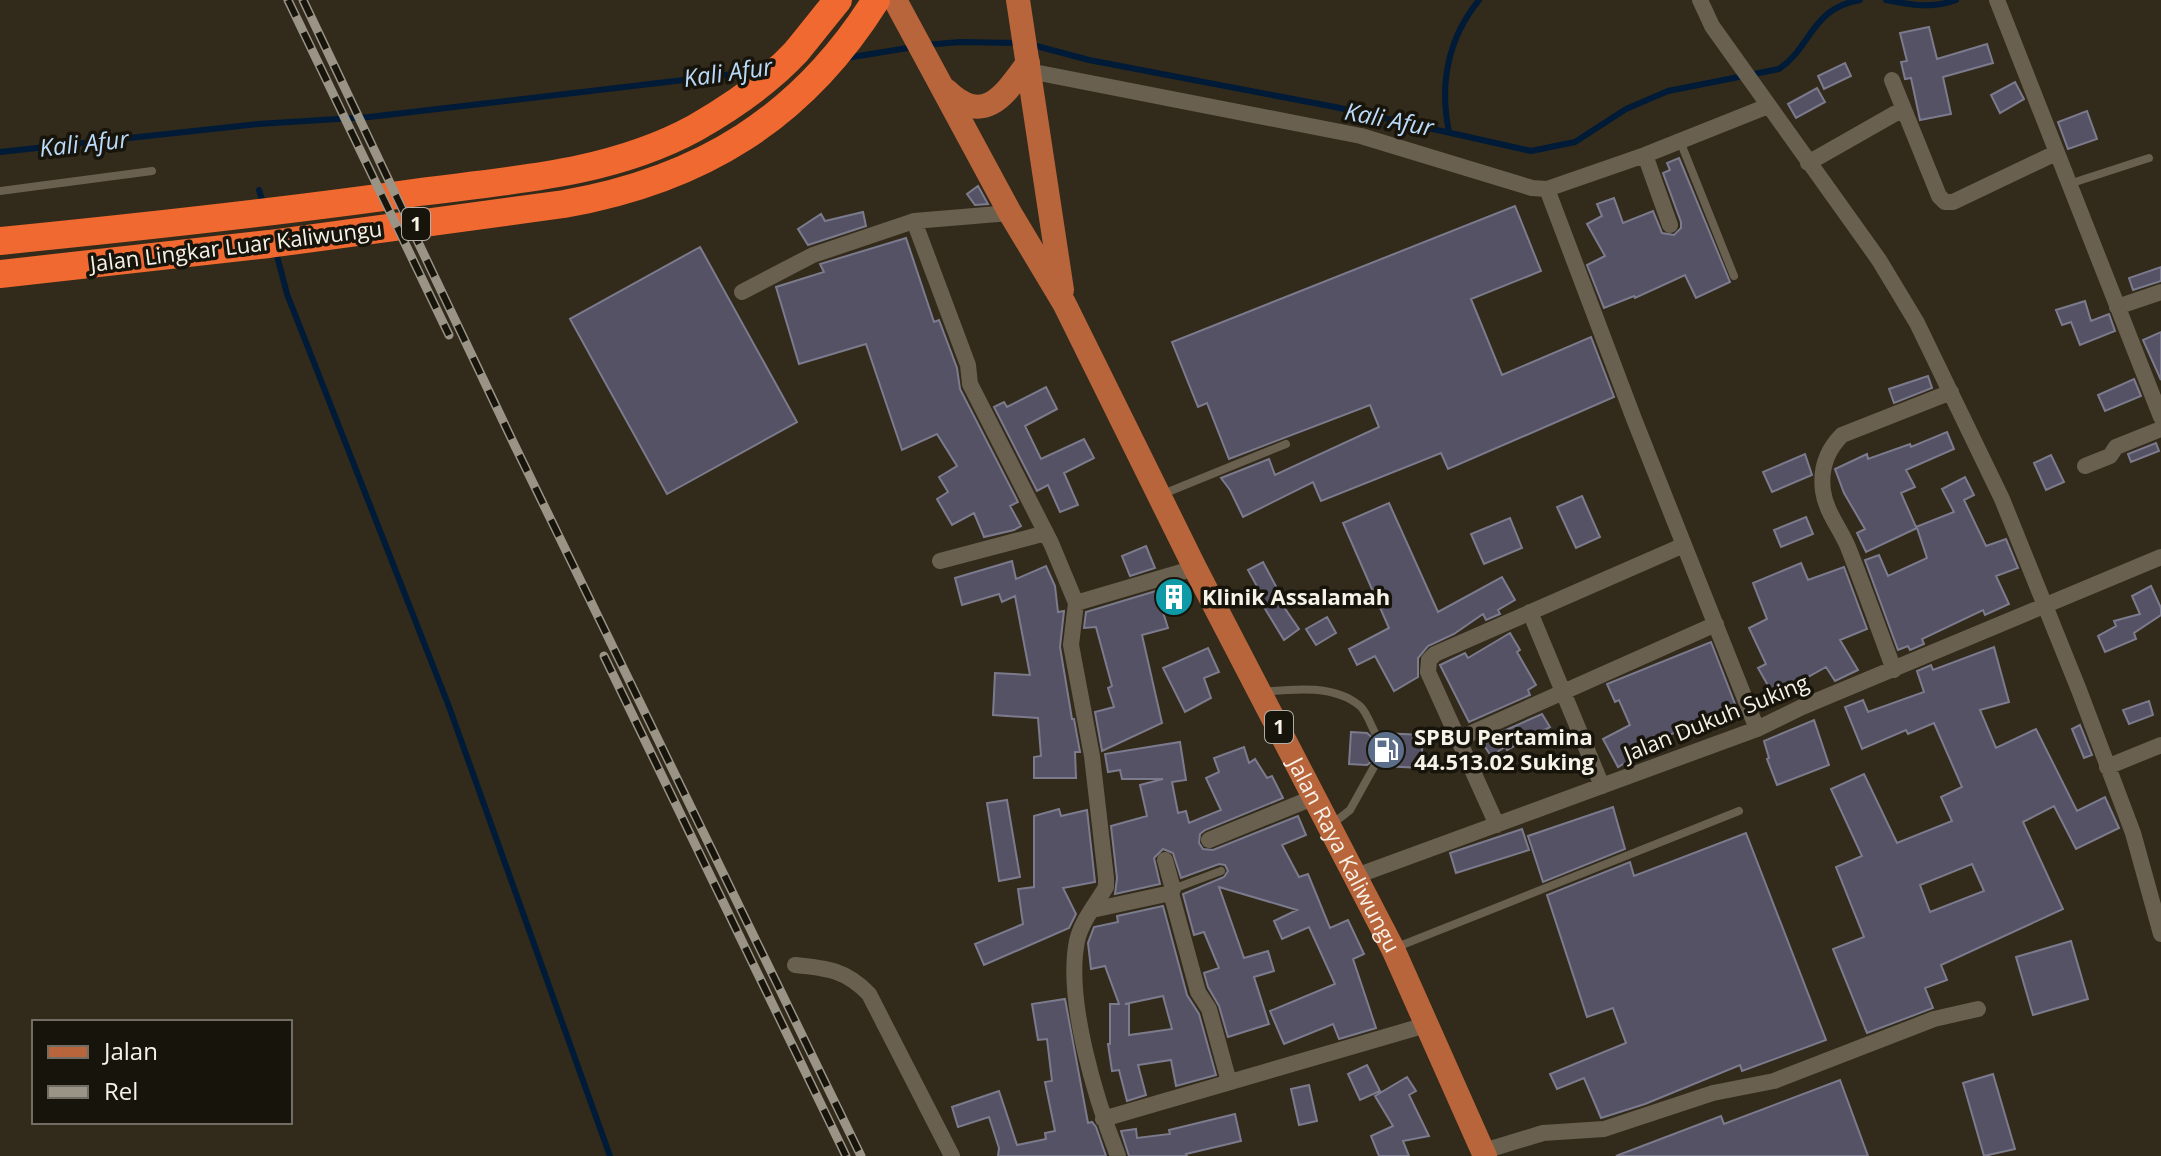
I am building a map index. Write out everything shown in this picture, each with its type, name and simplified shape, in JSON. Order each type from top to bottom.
[{"type":"highway","name":"Jalan Lingkar Luar Kaliwungu","points":[[0,241],[260,214],[553,174],[610,162],[693,129],[761,84],[794,54],[838,0]]},
{"type":"highway","name":"Jalan Lingkar Luar Kaliwungu","points":[[0,274],[269,244],[564,204],[656,181],[724,151],[799,97],[856,32],[876,0]]},
{"type":"main road","name":"1","points":[[895,0],[1010,213],[1064,303]]},
{"type":"main road","name":"1","points":[[1018,0],[1064,303]]},
{"type":"main road","points":[[942,87],[957,101],[972,107],[988,106],[1003,97],[1027,57]]},
{"type":"main road","name":"Jalan Raya Kaliwungu","points":[[1064,303],[1195,568],[1393,949],[1484,1154]]},
{"type":"street","points":[[1700,0],[1712,26],[1895,284],[1951,392],[2002,499],[2079,690],[2133,833],[2161,934]]},
{"type":"street","points":[[1997,0],[2159,408]]},
{"type":"street","points":[[1027,57],[1361,136],[1532,188],[1547,189],[1645,155],[1768,106]]},
{"type":"street","points":[[1892,80],[1939,196],[1945,202],[1953,202],[2056,153]]},
{"type":"street","points":[[1808,163],[1903,109]]},
{"type":"street","points":[[1645,155],[1670,225]]},
{"type":"street","points":[[1547,189],[1757,729]]},
{"type":"street","points":[[742,292],[813,255],[914,221],[1010,213]]},
{"type":"street","points":[[914,221],[968,365],[970,384],[1046,533],[1076,603],[1071,645],[1092,756],[1106,887],[1077,938],[1075,973],[1080,1021],[1093,1088],[1118,1156]]},
{"type":"street","points":[[2117,307],[2161,292]]},
{"type":"street","points":[[1894,670],[1847,544],[1826,505],[1825,460],[1830,447],[1842,435],[1951,392]]},
{"type":"street","points":[[2085,466],[2110,456],[2116,447],[2161,429]]},
{"type":"street","points":[[940,561],[1046,533]]},
{"type":"street","points":[[1497,825],[1428,672],[1429,660],[1435,654],[1684,545]]},
{"type":"street","name":"Jalan Dukuh Suking","points":[[1356,876],[1757,729],[2161,557]]},
{"type":"street","points":[[1076,603],[1195,568]]},
{"type":"street","points":[[1530,612],[1602,786]]},
{"type":"street","points":[[1458,739],[1716,624]]},
{"type":"street","points":[[2107,767],[2161,745]]},
{"type":"street","points":[[1209,840],[1315,797]]},
{"type":"street","points":[[1165,860],[1198,992],[1209,1009],[1229,1082]]},
{"type":"street","points":[[1092,910],[1172,891]]},
{"type":"street","points":[[795,965],[841,972],[856,980],[869,994],[952,1156]]},
{"type":"street","points":[[1484,1154],[1543,1133],[1604,1129],[1713,1093],[1774,1081],[1934,1019],[1978,1009]]},
{"type":"street","points":[[1103,1119],[1426,1025]]},
{"type":"lane","points":[[1680,141],[1734,276]]},
{"type":"lane","points":[[2069,184],[2149,158]]},
{"type":"lane","points":[[0,191],[152,171]]},
{"type":"lane","points":[[1159,495],[1286,444]]},
{"type":"lane","points":[[1261,692],[1320,690],[1342,697],[1361,706],[1375,733]]},
{"type":"lane","points":[[1330,827],[1350,810],[1375,765]]},
{"type":"lane","points":[[1393,949],[1739,811]]},
{"type":"lane","points":[[1172,891],[1221,871]]},
{"type":"building","points":[[1929,27],[1937,59],[1987,44],[1993,63],[1943,77],[1951,114],[1920,120],[1911,78],[1905,79],[1901,62],[1907,61],[1900,33]]},
{"type":"building","points":[[1845,63],[1851,76],[1824,89],[1818,76]]},
{"type":"building","points":[[2015,82],[2024,99],[2000,113],[1991,95]]},
{"type":"building","points":[[1817,88],[1825,102],[1796,118],[1788,104]]},
{"type":"building","points":[[2087,111],[2097,139],[2068,149],[2058,122]]},
{"type":"building","points":[[1679,158],[1730,282],[1696,298],[1685,275],[1635,298],[1604,308],[1587,265],[1605,256],[1587,224],[1602,216],[1597,204],[1614,198],[1623,223],[1653,211],[1662,233],[1674,235],[1681,228],[1681,222],[1663,173],[1670,170],[1667,163]]},
{"type":"building","points":[[978,186],[988,204],[975,205],[967,194]]},
{"type":"building","points":[[1515,206],[1541,271],[1471,299],[1502,375],[1591,337],[1614,397],[1448,469],[1441,453],[1321,501],[1313,482],[1243,517],[1221,478],[1269,459],[1275,475],[1379,427],[1370,405],[1229,459],[1207,403],[1198,407],[1172,342]]},
{"type":"building","points":[[863,212],[866,226],[808,245],[798,229],[821,214],[825,221]]},
{"type":"building","points":[[906,238],[934,322],[939,320],[957,368],[960,389],[1018,502],[1010,506],[1021,526],[1014,530],[984,537],[974,513],[952,525],[937,499],[948,492],[939,477],[957,466],[937,434],[902,450],[866,344],[799,364],[776,287],[824,272],[820,264]]},
{"type":"building","points":[[700,247],[797,422],[667,494],[570,319]]},
{"type":"building","points":[[2161,267],[2161,281],[2133,290],[2129,278]]},
{"type":"building","points":[[2085,301],[2091,321],[2109,314],[2115,331],[2080,345],[2071,322],[2062,325],[2056,310]]},
{"type":"building","points":[[2161,332],[2161,380],[2143,340]]},
{"type":"building","points":[[1928,376],[1932,388],[1894,403],[1889,389]]},
{"type":"building","points":[[2134,379],[2141,396],[2105,411],[2098,395]]},
{"type":"building","points":[[1046,387],[1057,409],[1025,426],[1041,459],[1084,439],[1094,458],[1064,473],[1078,505],[1060,512],[1048,485],[1037,491],[994,407],[1004,402],[1007,407]]},
{"type":"building","points":[[1947,432],[1954,449],[1906,470],[1915,487],[1901,493],[1916,527],[1954,512],[1942,489],[1965,477],[1974,495],[1964,500],[1986,546],[2006,539],[2018,568],[1996,576],[2009,604],[1985,615],[1983,610],[1922,639],[1924,644],[1910,650],[1908,646],[1898,650],[1865,560],[1879,555],[1888,576],[1927,558],[1917,528],[1866,552],[1857,533],[1865,529],[1844,493],[1835,469],[1867,454],[1868,459],[1910,444],[1911,447]]},
{"type":"building","points":[[2156,443],[2159,451],[2131,462],[2128,454]]},
{"type":"building","points":[[1805,454],[1812,475],[1772,492],[1763,472]]},
{"type":"building","points":[[2051,455],[2064,482],[2046,490],[2034,463]]},
{"type":"building","points":[[1582,496],[1600,537],[1576,548],[1557,507]]},
{"type":"building","points":[[1389,503],[1438,612],[1502,577],[1515,600],[1498,610],[1500,614],[1486,620],[1483,614],[1454,634],[1428,646],[1418,658],[1418,677],[1394,691],[1375,656],[1357,665],[1349,649],[1389,628],[1343,523]]},
{"type":"building","points":[[1806,517],[1813,534],[1781,547],[1774,530]]},
{"type":"building","points":[[1510,518],[1522,548],[1484,564],[1471,534]]},
{"type":"building","points":[[1146,546],[1155,568],[1130,576],[1122,556]]},
{"type":"building","points":[[1012,561],[1016,579],[1046,566],[1055,586],[1058,612],[1064,611],[1060,647],[1080,752],[1075,752],[1076,778],[1034,778],[1034,757],[1041,756],[1038,718],[993,715],[995,673],[1030,675],[1015,596],[1002,602],[999,594],[962,605],[955,578]]},
{"type":"building","points":[[1263,562],[1286,605],[1284,607],[1299,629],[1284,640],[1259,599],[1263,597],[1248,570]]},
{"type":"building","points":[[1801,563],[1808,580],[1844,567],[1867,629],[1840,640],[1858,670],[1835,681],[1826,667],[1774,696],[1758,668],[1766,664],[1749,628],[1767,619],[1753,583]]},
{"type":"building","points":[[1179,584],[1186,603],[1163,612],[1168,628],[1142,635],[1162,723],[1102,751],[1095,712],[1114,707],[1108,688],[1112,686],[1096,627],[1084,628],[1086,612]]},
{"type":"building","points":[[2151,586],[2161,615],[2134,633],[2136,639],[2105,652],[2098,636],[2116,626],[2114,621],[2140,614],[2132,596]]},
{"type":"building","points":[[1327,617],[1336,633],[1316,645],[1306,629]]},
{"type":"building","points":[[1510,633],[1536,685],[1528,690],[1530,695],[1469,722],[1440,665],[1465,653],[1468,658]]},
{"type":"building","points":[[1711,642],[1735,704],[1640,749],[1642,753],[1618,767],[1603,739],[1630,725],[1619,700],[1615,702],[1607,684]]},
{"type":"building","points":[[1994,647],[2009,702],[1980,710],[1996,748],[2036,729],[2077,811],[2105,797],[2119,828],[2076,849],[2054,806],[2023,822],[2063,909],[1941,965],[1947,980],[1925,988],[1933,1008],[1867,1033],[1833,949],[1864,937],[1836,867],[1862,856],[1831,789],[1864,774],[1897,843],[1952,821],[1941,797],[1962,787],[1934,723],[1908,734],[1906,730],[1862,749],[1845,707],[1863,700],[1868,712],[1924,692],[1917,671],[1931,665],[1933,670]],"holes":[[[1972,864],[1984,891],[1930,912],[1920,885]]]},
{"type":"building","points":[[1208,648],[1219,672],[1204,678],[1211,698],[1185,712],[1163,668]]},
{"type":"building","points":[[2149,701],[2153,715],[2129,724],[2123,710]]},
{"type":"building","points":[[1542,714],[1550,727],[1507,750],[1505,747],[1491,756],[1481,741]]},
{"type":"building","points":[[1814,720],[1829,765],[1777,785],[1764,741]]},
{"type":"building","points":[[2080,725],[2092,755],[2084,758],[2072,729]]},
{"type":"building","name":"SPBU Pertamina 44.513.02 Suking","points":[[1351,732],[1367,733],[1375,740],[1382,733],[1423,735],[1421,768],[1382,766],[1376,758],[1367,765],[1349,764]]},
{"type":"building","points":[[1180,742],[1186,780],[1172,782],[1178,813],[1186,811],[1189,823],[1221,810],[1206,778],[1219,772],[1214,758],[1244,747],[1249,763],[1255,759],[1267,778],[1272,776],[1283,798],[1205,830],[1200,834],[1199,843],[1203,849],[1213,850],[1298,816],[1306,835],[1282,845],[1299,877],[1308,874],[1330,928],[1348,920],[1364,954],[1353,959],[1376,1028],[1339,1039],[1333,1024],[1284,1044],[1270,1011],[1335,984],[1309,927],[1282,939],[1274,921],[1297,910],[1219,887],[1244,958],[1268,951],[1274,971],[1254,977],[1269,1024],[1228,1037],[1219,1006],[1204,973],[1219,968],[1204,932],[1194,935],[1183,894],[1224,877],[1228,871],[1225,865],[1219,864],[1181,878],[1173,853],[1163,849],[1154,858],[1160,884],[1115,894],[1117,878],[1111,826],[1147,816],[1140,785],[1163,779],[1122,779],[1120,770],[1108,772],[1105,754]]},
{"type":"building","points":[[1007,800],[1020,877],[999,881],[987,803]]},
{"type":"building","points":[[1613,807],[1625,849],[1543,882],[1528,836]]},
{"type":"building","points":[[1059,809],[1061,816],[1087,810],[1095,882],[1063,888],[1076,914],[1069,928],[984,965],[975,944],[1023,924],[1018,889],[1034,887],[1034,816]]},
{"type":"building","points":[[1522,829],[1529,850],[1456,873],[1450,853]]},
{"type":"building","points":[[1746,833],[1826,1040],[1742,1071],[1740,1065],[1645,1104],[1601,1118],[1584,1078],[1557,1089],[1550,1074],[1626,1043],[1613,1008],[1587,1017],[1547,895],[1630,862],[1634,876]]},
{"type":"building","points":[[1163,906],[1187,995],[1199,1014],[1216,1075],[1176,1086],[1171,1060],[1138,1065],[1146,1095],[1127,1101],[1119,1070],[1112,1071],[1108,1044],[1110,1004],[1119,1004],[1105,966],[1091,969],[1088,943],[1094,927],[1118,922],[1117,916]],"holes":[[[1163,996],[1172,1029],[1129,1035],[1129,1004],[1125,1004]]]},
{"type":"building","points":[[2071,941],[2088,999],[2033,1015],[2016,957]]},
{"type":"building","points":[[1065,999],[1088,1123],[1092,1122],[1096,1127],[1106,1156],[998,1156],[999,1148],[989,1117],[958,1127],[952,1107],[999,1091],[1017,1145],[1046,1139],[1045,1133],[1055,1131],[1045,1082],[1052,1081],[1047,1039],[1038,1040],[1032,1004]]},
{"type":"building","points":[[1367,1065],[1380,1091],[1360,1100],[1348,1074]]},
{"type":"building","points":[[1993,1074],[2015,1149],[1984,1156],[1963,1083]]},
{"type":"building","points":[[1407,1077],[1416,1091],[1409,1095],[1429,1136],[1403,1141],[1409,1156],[1379,1156],[1371,1136],[1393,1126],[1375,1096]]},
{"type":"building","points":[[1840,1080],[1868,1156],[1616,1156],[1721,1116],[1724,1124]]},
{"type":"building","points":[[1309,1085],[1317,1121],[1299,1125],[1291,1089]]},
{"type":"building","points":[[1235,1114],[1241,1141],[1187,1156],[1129,1156],[1121,1131],[1136,1129],[1137,1138],[1170,1134],[1169,1130]]},
{"type":"waterway","points":[[1449,132],[1445,96],[1449,62],[1460,30],[1479,0]]},
{"type":"waterway","points":[[1029,44],[1089,60],[1335,107],[1531,151],[1575,142],[1626,109],[1668,91],[1779,69],[1831,11],[1860,0]]},
{"type":"waterway","points":[[1886,0],[1913,5],[1956,0]]},
{"type":"waterway","name":"Kali Afur","points":[[925,45],[1018,43]]},
{"type":"waterway","name":"Kali Afur","points":[[846,58],[914,47]]},
{"type":"waterway","name":"Kali Afur","points":[[0,152],[258,124],[369,117],[760,71]]},
{"type":"waterway","points":[[259,190],[264,206]]},
{"type":"waterway","points":[[276,252],[287,294],[448,704],[610,1156]]},
{"type":"railway","points":[[288,0],[449,335]]},
{"type":"railway","points":[[303,0],[514,444],[861,1156]]},
{"type":"railway","points":[[604,656],[846,1156]]},
{"type":"place","name":"Klinik Assalamah","points":[[1174,597]]},
{"type":"place","name":"SPBU Pertamina 44.513.02 Suking","points":[[1386,750]]}]
